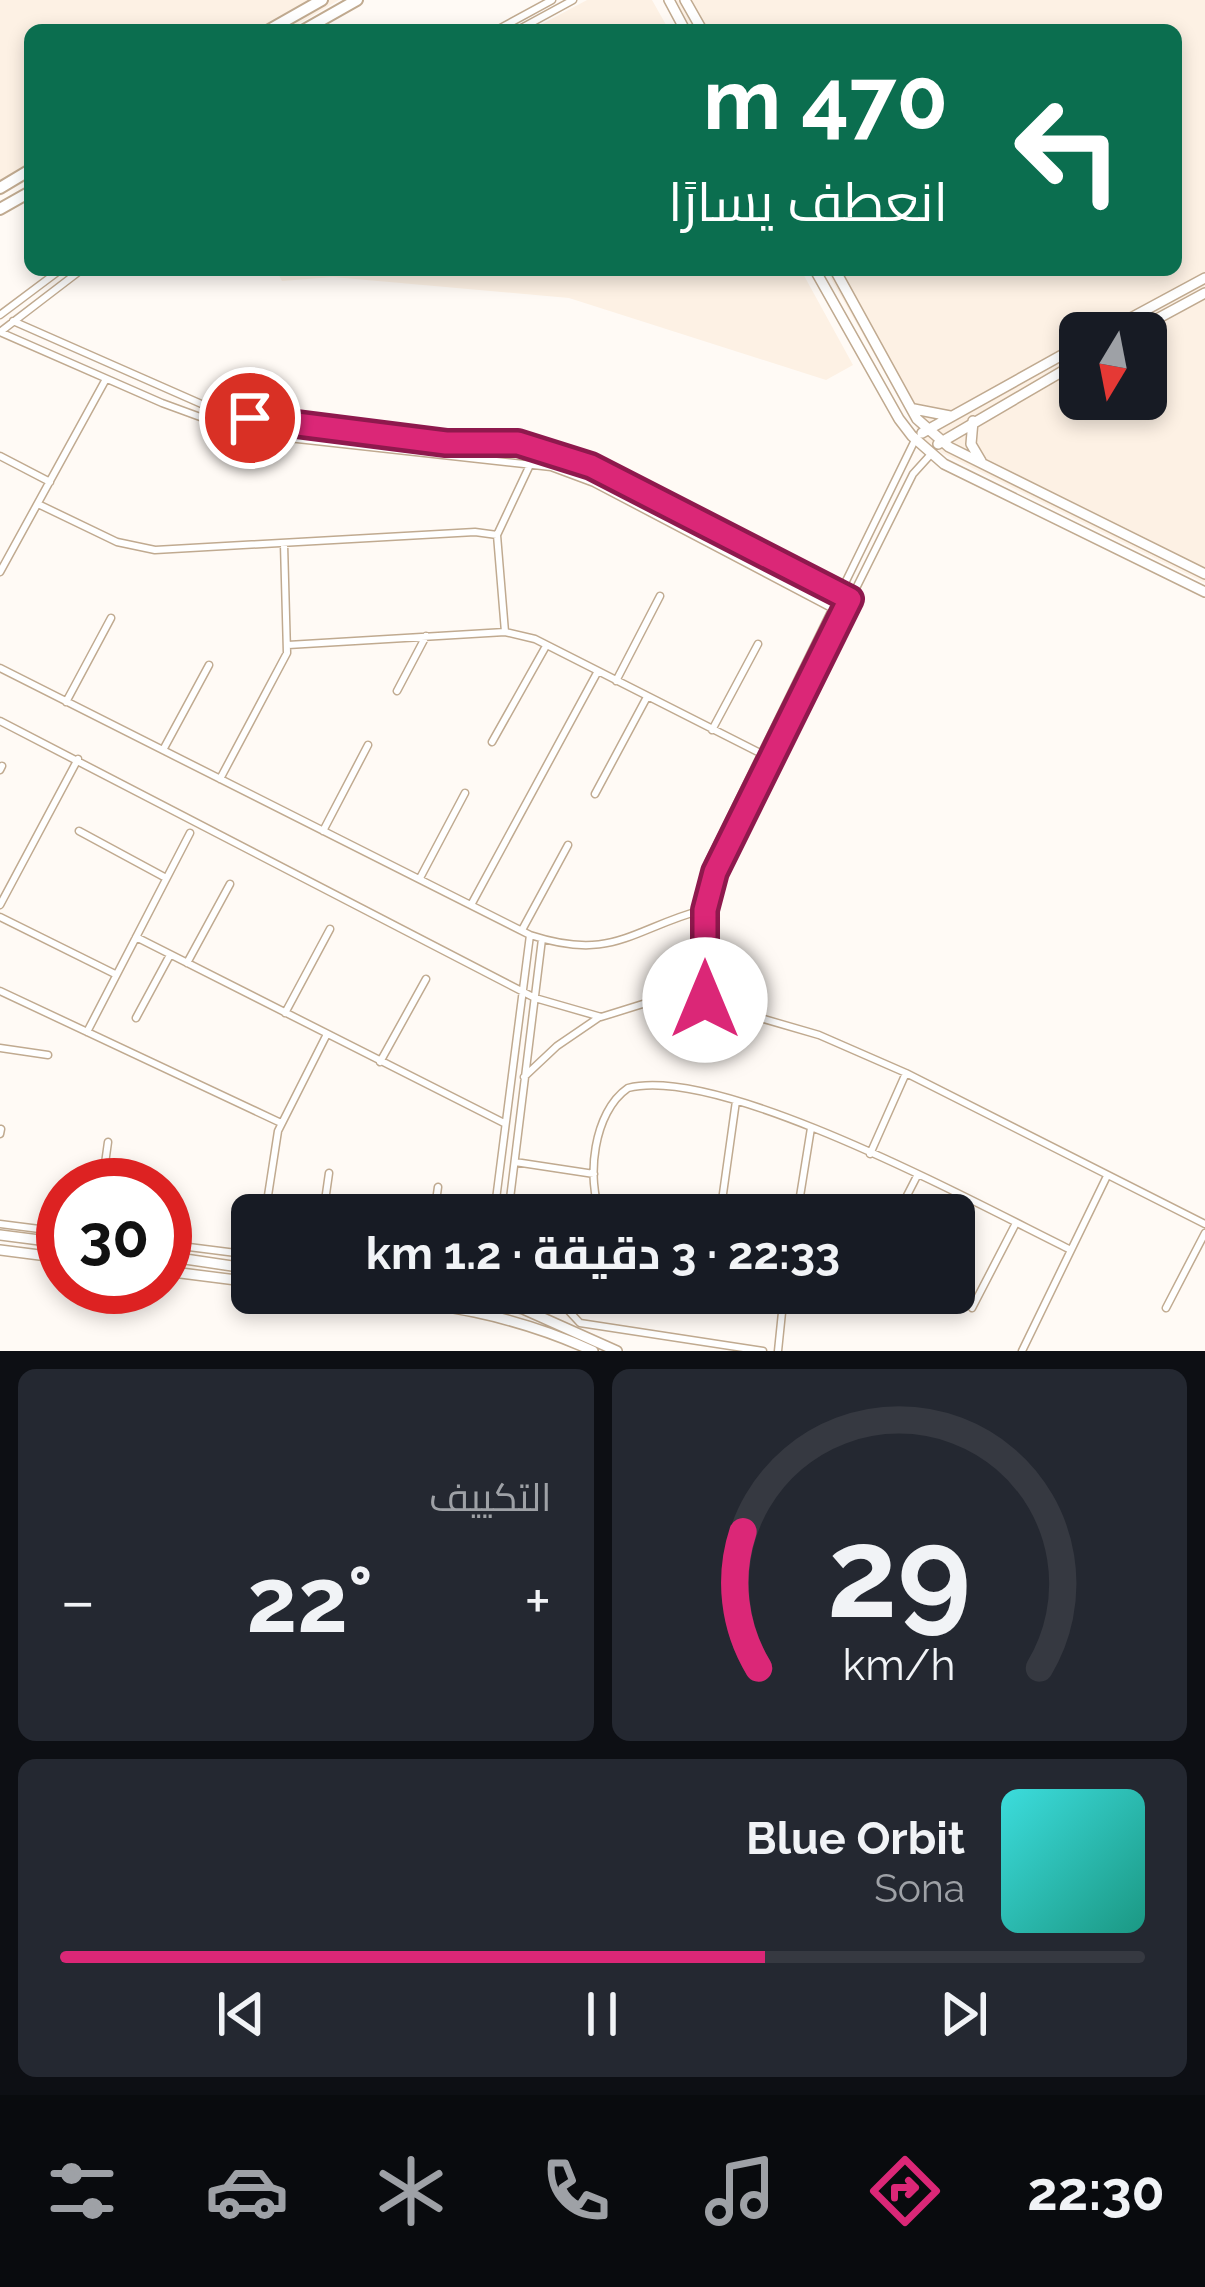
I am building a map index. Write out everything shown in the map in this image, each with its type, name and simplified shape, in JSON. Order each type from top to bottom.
[{"type":"main road","points":[[280,24],[322,0]]},
{"type":"main road","points":[[314,24],[356,0]]},
{"type":"street","points":[[508,24],[552,0]]},
{"type":"street","points":[[529,24],[573,0]]},
{"type":"street","points":[[0,315],[52,276]]},
{"type":"street","points":[[73,276],[0,332],[244,433],[551,467],[594,483],[843,614]]},
{"type":"street","points":[[818,276],[875,381],[915,440],[944,464],[1205,592]]},
{"type":"street","points":[[838,276],[926,429],[985,464],[1205,574]]},
{"type":"street","points":[[1147,312],[1204,285]]},
{"type":"street","points":[[1164,312],[1204,285]]},
{"type":"street","points":[[13,321],[206,406],[250,418],[446,443],[518,443],[555,453],[591,466],[850,599]]},
{"type":"street","points":[[688,997],[694,970],[694,912],[709,861],[915,440],[926,429],[1059,356]]},
{"type":"street","points":[[705,1000],[705,910],[715,872],[913,474],[940,440],[1059,373]]},
{"type":"street","points":[[1021,377],[1028,390]]},
{"type":"street","points":[[0,572],[106,379]]},
{"type":"street","points":[[1005,386],[1011,399]]},
{"type":"street","points":[[910,408],[950,416]]},
{"type":"street","points":[[973,420],[971,444],[985,464]]},
{"type":"street","points":[[0,456],[50,482]]},
{"type":"street","points":[[506,632],[497,535],[529,467]]},
{"type":"street","points":[[892,489],[902,494]]},
{"type":"street","points":[[38,504],[98,535],[136,548],[175,551],[475,532],[497,535]]},
{"type":"street","points":[[220,779],[284,661],[288,645],[284,544]]},
{"type":"street","points":[[616,681],[660,596]]},
{"type":"street","points":[[66,702],[111,618]]},
{"type":"street","points":[[288,645],[506,632],[547,645],[771,758]]},
{"type":"street","points":[[397,691],[426,636]]},
{"type":"street","points":[[712,730],[758,644]]},
{"type":"street","points":[[492,742],[547,645]]},
{"type":"street","points":[[163,750],[209,665]]},
{"type":"street","points":[[0,668],[542,939],[575,946],[615,944],[705,910]]},
{"type":"street","points":[[471,904],[598,671]]},
{"type":"street","points":[[595,794],[647,697]]},
{"type":"street","points":[[0,721],[535,998],[601,1017]]},
{"type":"street","points":[[322,831],[368,745]]},
{"type":"street","points":[[0,905],[78,759]]},
{"type":"street","points":[[420,878],[465,794]]},
{"type":"street","points":[[80,831],[167,878]]},
{"type":"street","points":[[86,1033],[190,833]]},
{"type":"street","points":[[496,1194],[525,992],[526,932],[568,845]]},
{"type":"street","points":[[0,872],[14,879]]},
{"type":"street","points":[[187,963],[230,884]]},
{"type":"street","points":[[0,917],[116,975]]},
{"type":"street","points":[[285,1013],[330,929]]},
{"type":"street","points":[[136,937],[504,1123]]},
{"type":"street","points":[[511,1194],[542,939]]},
{"type":"street","points":[[136,1018],[170,955]]},
{"type":"street","points":[[380,1061],[426,979]]},
{"type":"street","points":[[0,991],[280,1123]]},
{"type":"street","points":[[522,1080],[557,1046],[601,1017],[662,998],[705,1000],[819,1035],[906,1072],[1205,1229],[1166,1308]]},
{"type":"street","points":[[268,1194],[280,1123],[327,1034]]},
{"type":"street","points":[[0,1048],[48,1055]]},
{"type":"street","points":[[870,1154],[906,1072]]},
{"type":"street","points":[[598,1194],[594,1174],[600,1131],[610,1107],[628,1088],[698,1089],[811,1128],[1069,1249]]},
{"type":"street","points":[[723,1194],[736,1102]]},
{"type":"street","points":[[800,1194],[811,1128]]},
{"type":"street","points":[[106,1158],[108,1142]]},
{"type":"street","points":[[513,1162],[594,1174]]},
{"type":"street","points":[[326,1194],[329,1173]]},
{"type":"street","points":[[908,1194],[917,1176]]},
{"type":"street","points":[[1022,1351],[1107,1176]]},
{"type":"street","points":[[437,1194],[438,1186]]},
{"type":"street","points":[[975,1302],[1016,1223]]},
{"type":"street","points":[[0,1224],[36,1229]]},
{"type":"street","points":[[0,1234],[36,1239]]},
{"type":"street","points":[[192,1247],[231,1252]]},
{"type":"street","points":[[0,1250],[36,1255]]},
{"type":"street","points":[[192,1260],[231,1266]]},
{"type":"street","points":[[192,1274],[231,1279]]},
{"type":"street","points":[[486,1314],[539,1327],[593,1351]]},
{"type":"street","points":[[540,1314],[616,1351]]},
{"type":"street","points":[[567,1314],[577,1328],[763,1351]]},
{"type":"street","points":[[778,1351],[782,1314]]},
{"type":"shaded area","points":[[0,0],[339,0],[298,24],[24,24],[24,182],[0,196]]},
{"type":"shaded area","points":[[587,0],[652,0],[666,24],[542,24]]},
{"type":"shaded area","points":[[676,0],[1205,0],[1205,583],[942,453],[922,438],[829,276],[1182,276],[1182,24],[689,24]]},
{"type":"shaded area","points":[[279,276],[804,276],[853,365],[826,380],[569,298],[333,277],[282,281]]},
{"type":"route","points":[[250,418],[446,443],[518,443],[555,453],[591,466],[850,599],[710,884],[705,910],[705,1000]]}]
